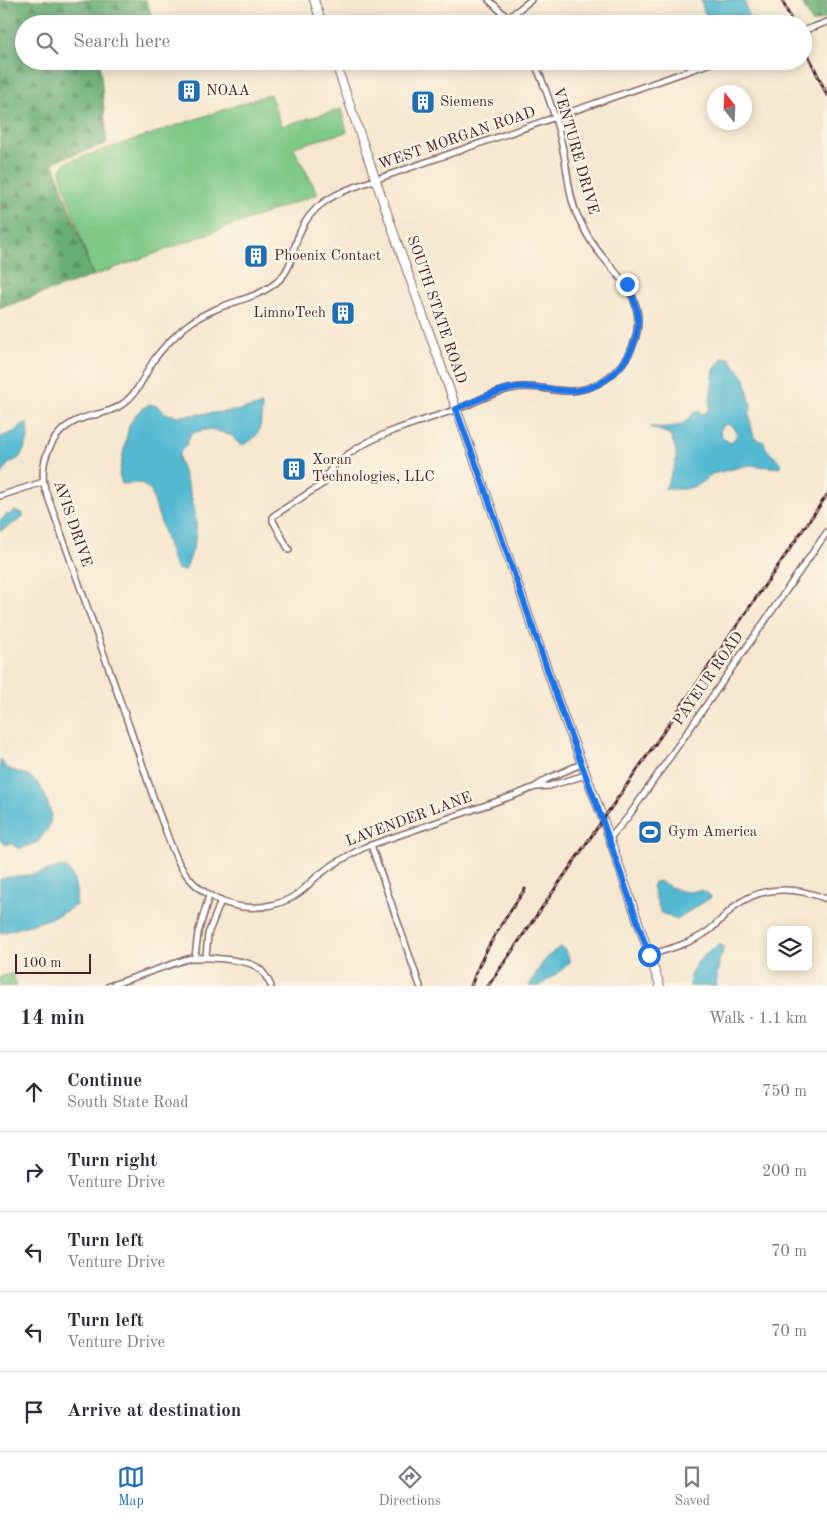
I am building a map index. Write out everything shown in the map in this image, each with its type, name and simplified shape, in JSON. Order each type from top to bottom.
[{"type":"main road","points":[[314,0],[319,15]]},
{"type":"main road","name":"SOUTH STATE ROAD","points":[[338,70],[660,986]]},
{"type":"street","points":[[490,0],[505,15]]},
{"type":"street","points":[[512,15],[531,0]]},
{"type":"street","points":[[812,28],[827,22]]},
{"type":"street","name":"VENTURE DRIVE","points":[[289,550],[273,521],[273,516],[324,483],[325,477],[331,468],[355,449],[413,422],[456,409],[499,391],[518,387],[571,391],[586,388],[604,381],[618,370],[628,356],[636,337],[638,320],[634,298],[627,284],[593,244],[577,216],[572,201],[556,118],[537,70]]},
{"type":"street","name":"WEST MORGAN ROAD","points":[[376,180],[692,70]]},
{"type":"street","name":"AVIS DRIVE","points":[[164,828],[43,482],[42,474],[46,455],[52,442],[61,432],[79,420],[113,411],[127,402],[138,389],[156,357],[169,342],[199,317],[268,289],[281,279],[291,261],[298,235],[309,216],[328,198],[344,190],[376,180]]},
{"type":"street","points":[[0,496],[43,482]]},
{"type":"street","name":"PAYEUR ROAD","points":[[609,840],[628,817],[827,532]]},
{"type":"street","name":"LAVENDER LANE","points":[[164,828],[182,870],[210,896],[242,907],[262,907],[281,902],[300,892],[319,875],[348,855],[371,845],[535,787],[547,779],[581,764]]},
{"type":"street","name":"LAVENDER LANE","points":[[535,787],[549,786],[586,775]]},
{"type":"street","points":[[371,845],[420,986]]},
{"type":"street","points":[[649,955],[701,936],[738,904],[759,894],[789,889],[809,892],[827,898]]},
{"type":"street","points":[[195,957],[198,933],[210,896]]},
{"type":"street","points":[[206,957],[208,934],[221,901]]},
{"type":"street","points":[[109,986],[195,957],[248,963],[264,973],[272,986]]},
{"type":"green space","points":[[0,0],[146,0],[151,15],[15,15],[15,70],[101,70],[107,143],[53,162],[93,276],[0,308]]},
{"type":"green space","points":[[801,0],[827,0],[827,18],[812,23],[812,15],[808,15]]},
{"type":"green space","points":[[270,94],[282,126],[341,109],[347,132],[293,147],[318,194],[93,276],[60,172],[65,163]]},
{"type":"green space","points":[[12,973],[17,986],[0,986],[0,977]]},
{"type":"water","points":[[701,0],[744,0],[748,15],[706,15]]},
{"type":"water","points":[[722,358],[729,358],[745,379],[751,406],[749,415],[754,438],[764,442],[766,448],[781,464],[780,468],[749,465],[712,474],[698,485],[685,489],[665,489],[676,462],[676,450],[669,434],[650,427],[680,425],[693,413],[699,411],[702,414],[707,412],[714,370]],"holes":[[[726,424],[734,427],[737,435],[731,443],[723,437],[720,428]]]},
{"type":"water","points":[[149,404],[157,406],[167,414],[179,416],[235,411],[262,405],[259,429],[253,439],[248,442],[241,445],[232,436],[211,429],[195,432],[190,435],[187,444],[179,454],[193,504],[196,523],[195,542],[185,571],[177,569],[173,562],[151,491],[141,483],[122,484],[119,474],[129,425],[137,413]]},
{"type":"water","points":[[27,423],[28,439],[24,450],[19,458],[8,464],[0,477],[0,437],[14,432]]},
{"type":"water","points":[[14,511],[23,513],[21,519],[0,531],[0,520]]},
{"type":"water","points":[[0,759],[6,768],[27,775],[38,783],[45,795],[51,813],[48,828],[38,842],[19,849],[12,844],[4,844],[0,840]]},
{"type":"water","points":[[60,867],[67,868],[74,881],[76,905],[49,919],[0,933],[0,879],[36,874]]},
{"type":"water","points":[[659,881],[672,888],[686,892],[699,890],[712,897],[677,919],[661,913],[652,887],[654,882]]},
{"type":"water","points":[[720,943],[724,948],[719,962],[716,986],[690,986],[691,973],[694,967]]},
{"type":"water","points":[[561,947],[566,951],[570,962],[540,986],[529,986],[538,969],[550,954]]},
{"type":"railway","points":[[782,0],[789,15]]},
{"type":"railway","points":[[812,63],[827,95]]},
{"type":"railway","points":[[488,986],[827,495]]},
{"type":"railway","points":[[471,986],[488,948],[525,889]]},
{"type":"place","name":"NOAA","points":[[189,91]]},
{"type":"place","name":"Siemens","points":[[423,102]]},
{"type":"place","name":"Phoenix Contact","points":[[256,256]]},
{"type":"place","name":"LimnoTech","points":[[343,313]]},
{"type":"place","name":"Xoran Technologies, LLC","points":[[294,469]]},
{"type":"place","name":"Gym America","points":[[650,832]]},
{"type":"route","points":[[627,284],[634,298],[638,320],[636,337],[628,356],[618,370],[604,381],[571,391],[518,387],[499,391],[456,409],[649,955]]}]
